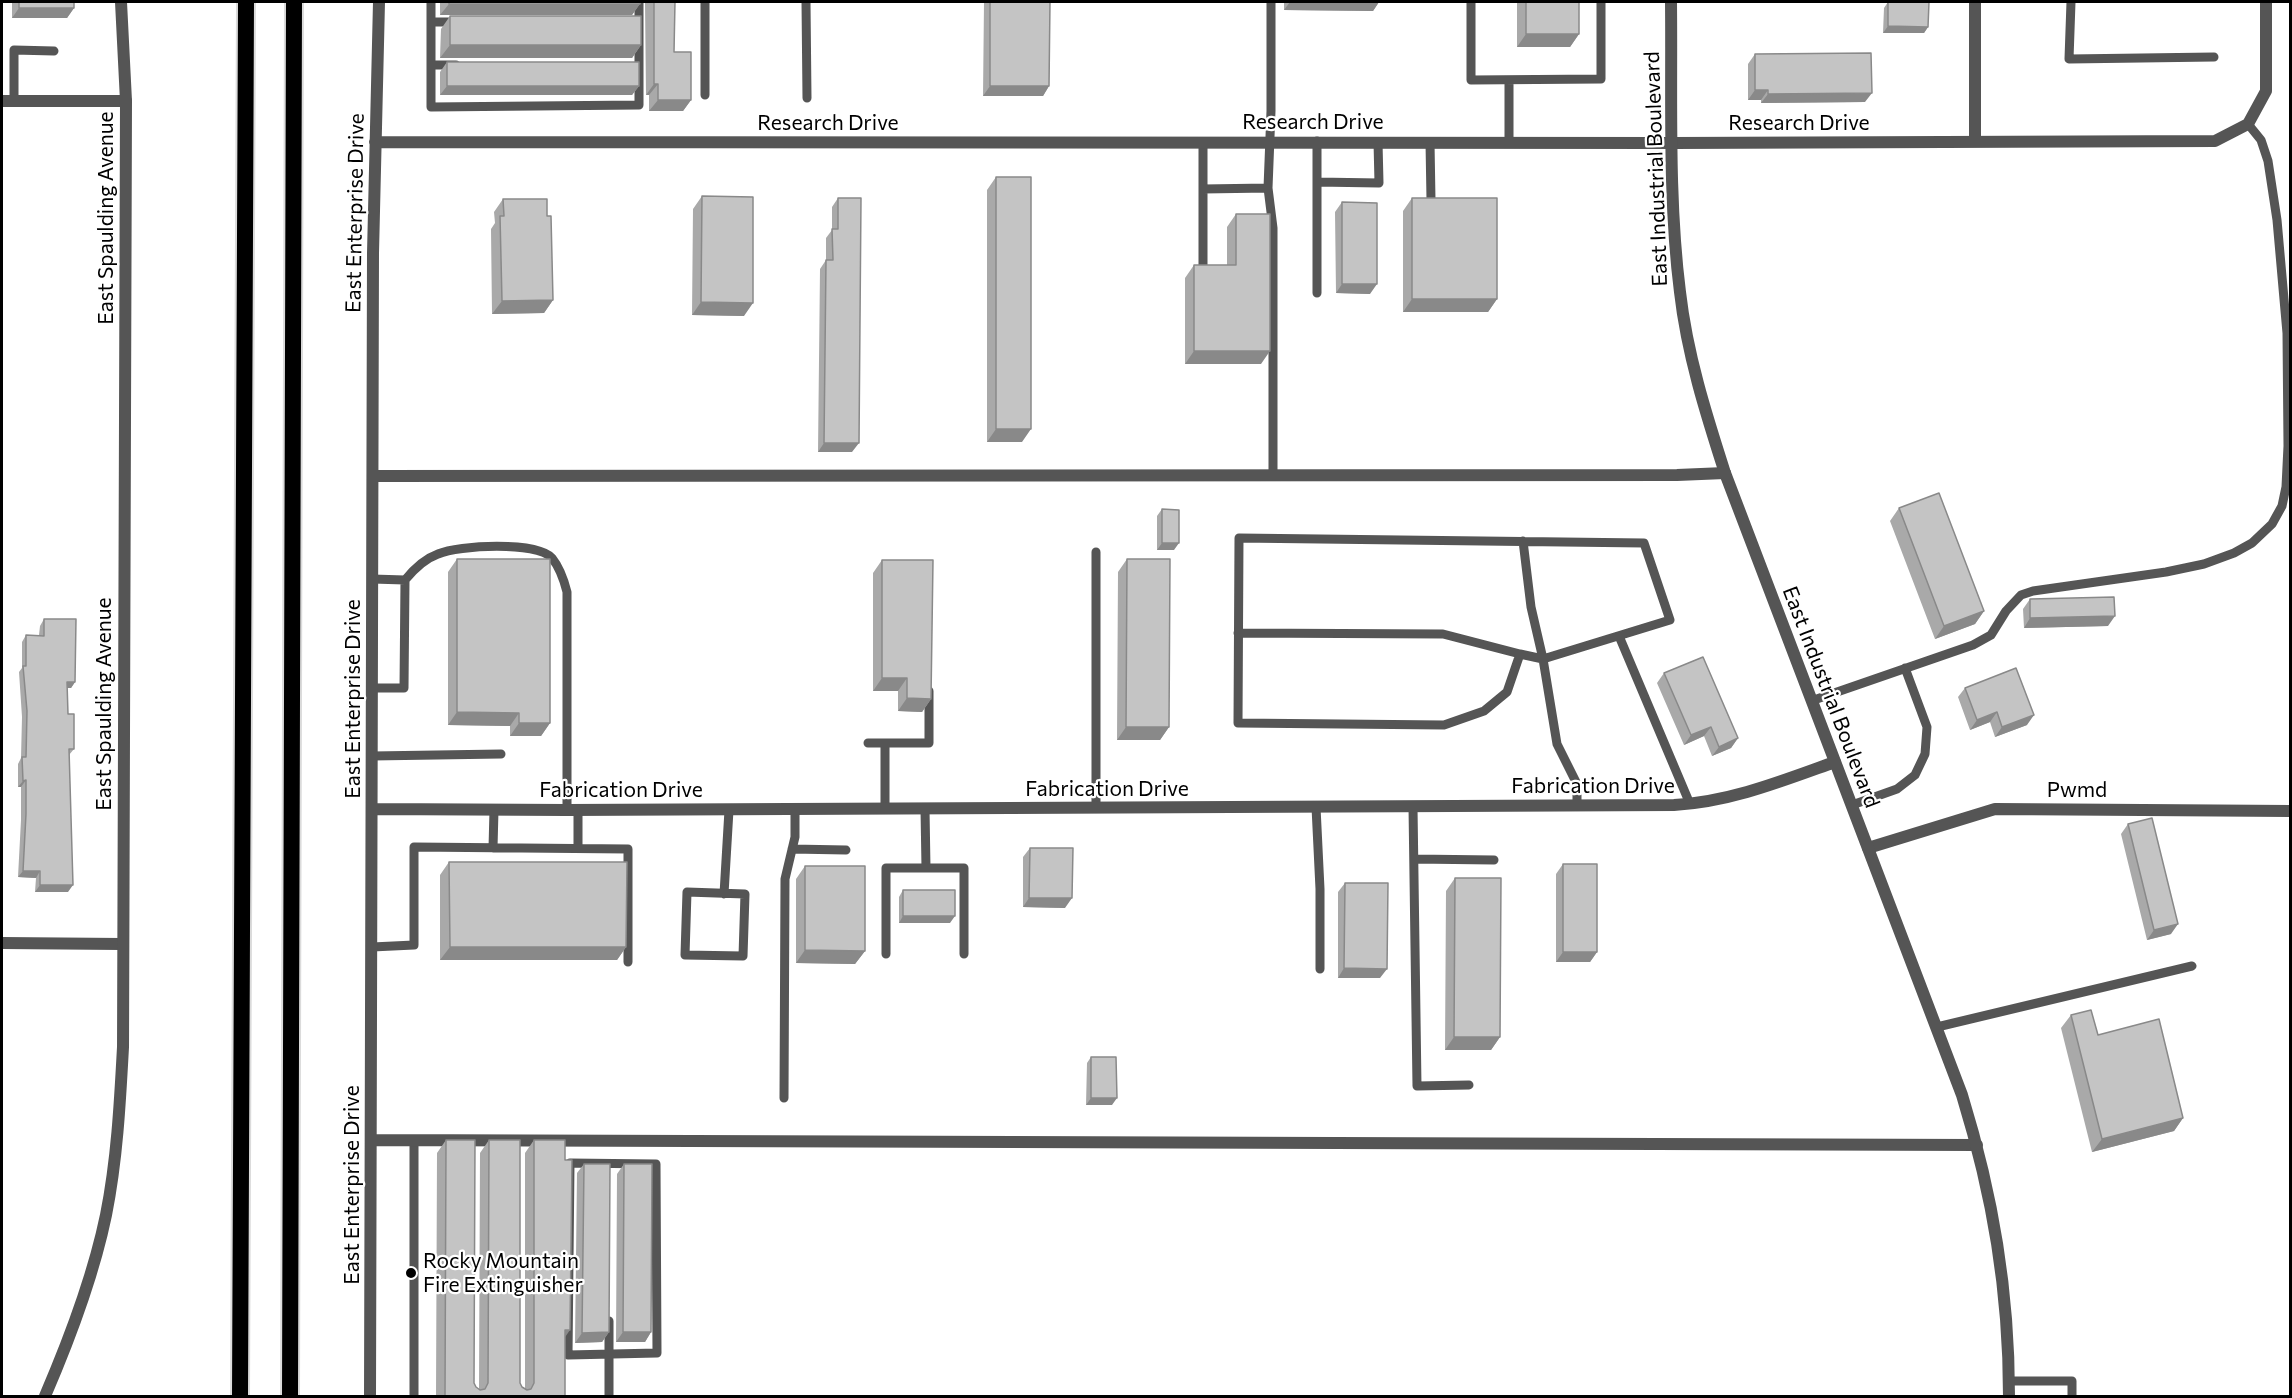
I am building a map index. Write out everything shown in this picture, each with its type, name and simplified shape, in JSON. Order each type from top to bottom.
[{"type":"highway","points":[[240,1396],[246,2]]},
{"type":"highway","points":[[290,1396],[294,2]]},
{"type":"street","name":"East Spaulding Avenue","points":[[45,1396],[78,1315],[93,1269],[106,1213],[120,1108],[123,1047],[126,101],[121,2]]},
{"type":"street","name":"East Enterprise Drive","points":[[370,1396],[372,579],[375,142],[379,2]]},
{"type":"street","name":"East Industrial Boulevard","points":[[1671,2],[1674,219],[1680,294],[1699,391],[1725,473],[1962,1095],[1990,1197],[1999,1248],[2006,1305],[2009,1396]]},
{"type":"street","points":[[1975,142],[1976,2]]},
{"type":"street","points":[[2248,124],[2266,91],[2266,2]]},
{"type":"street","points":[[8,101],[126,101]]},
{"type":"street","name":"Research Drive","points":[[375,142],[2215,141],[2248,124]]},
{"type":"street","points":[[373,476],[1273,476],[1725,473]]},
{"type":"street","name":"Fabrication Drive","points":[[372,809],[795,810],[1690,804],[1764,788],[1835,762]]},
{"type":"street","name":"Pwmd","points":[[1868,848],[1995,809],[2290,811]]},
{"type":"street","points":[[2,943],[122,944]]},
{"type":"street","points":[[371,1140],[414,1140],[472,1147],[1977,1145]]},
{"type":"lane","points":[[431,2],[431,107],[639,105],[639,2]]},
{"type":"lane","points":[[705,2],[705,95]]},
{"type":"lane","points":[[807,2],[807,98]]},
{"type":"lane","points":[[1271,2],[1268,188],[1273,228],[1273,476]]},
{"type":"lane","points":[[1471,2],[1471,80],[1601,79],[1601,2]]},
{"type":"lane","points":[[2071,2],[2069,59],[2214,57]]},
{"type":"lane","points":[[431,22],[466,22]]},
{"type":"lane","points":[[627,22],[639,22]]},
{"type":"lane","points":[[8,101],[14,50],[54,51]]},
{"type":"lane","points":[[431,65],[466,65]]},
{"type":"lane","points":[[627,65],[639,65]]},
{"type":"lane","points":[[1509,80],[1509,142]]},
{"type":"lane","points":[[1811,701],[1973,645],[1990,635],[2006,611],[2021,595],[2033,591],[2166,572],[2204,564],[2234,553],[2252,543],[2272,525],[2282,506],[2286,487],[2289,423],[2287,333],[2277,220],[2268,161],[2261,140],[2248,124]]},
{"type":"lane","points":[[1317,141],[1317,293]]},
{"type":"lane","points":[[1203,142],[1203,266]]},
{"type":"lane","points":[[1317,182],[1379,183],[1378,142]]},
{"type":"lane","points":[[1430,142],[1431,200]]},
{"type":"lane","points":[[1203,189],[1268,188]]},
{"type":"lane","points":[[1238,633],[1443,634],[1543,659],[1670,620],[1644,543],[1239,538],[1238,633],[1238,723],[1444,725],[1484,711],[1507,692],[1520,654]]},
{"type":"lane","points":[[1523,542],[1531,607],[1543,659],[1557,744],[1576,784],[1577,806]]},
{"type":"lane","points":[[372,688],[404,688],[405,580],[417,566],[438,554],[460,548],[524,547],[550,556],[562,574],[567,592],[573,810],[578,848]]},
{"type":"lane","points":[[1096,552],[1096,808]]},
{"type":"lane","points":[[372,579],[405,580]]},
{"type":"lane","points":[[1619,636],[1690,804]]},
{"type":"lane","points":[[1852,805],[1897,789],[1915,775],[1925,754],[1927,728],[1905,669]]},
{"type":"lane","points":[[868,743],[929,743],[928,676]]},
{"type":"lane","points":[[885,743],[885,809]]},
{"type":"lane","points":[[372,756],[501,754]]},
{"type":"lane","points":[[1316,807],[1320,889],[1320,969]]},
{"type":"lane","points":[[1413,807],[1417,1086],[1469,1085]]},
{"type":"lane","points":[[925,809],[926,868]]},
{"type":"lane","points":[[493,848],[494,810]]},
{"type":"lane","points":[[724,894],[729,810]]},
{"type":"lane","points":[[784,1098],[784,879],[795,837],[795,810]]},
{"type":"lane","points":[[372,946],[414,945],[414,847],[628,849],[628,962]]},
{"type":"lane","points":[[792,849],[846,850]]},
{"type":"lane","points":[[1414,859],[1494,860]]},
{"type":"lane","points":[[886,954],[886,868],[964,868],[964,954]]},
{"type":"lane","points":[[687,892],[724,894],[745,894],[744,956],[685,955],[687,892]]},
{"type":"lane","points":[[1937,1027],[2192,966]]},
{"type":"lane","points":[[414,1140],[414,1396]]},
{"type":"lane","points":[[570,1163],[610,1163],[656,1164],[657,1353],[568,1355],[570,1163]]},
{"type":"lane","points":[[609,1175],[610,1163]]},
{"type":"lane","points":[[609,1306],[609,1396]]},
{"type":"lane","points":[[2009,1381],[2072,1381],[2072,1396]]},
{"type":"building","points":[[19,2],[74,2],[74,8],[19,8]]},
{"type":"building","points":[[449,2],[641,2],[640,4],[449,4]]},
{"type":"building","points":[[654,2],[675,2],[674,52],[691,52],[691,100],[658,100],[658,84],[654,84]]},
{"type":"building","points":[[990,2],[1050,2],[1049,86],[990,86]]},
{"type":"building","points":[[1526,2],[1579,2],[1579,34],[1526,34]]},
{"type":"building","points":[[1888,2],[1929,2],[1928,27],[1888,26]]},
{"type":"building","points":[[450,16],[641,16],[641,45],[450,45]]},
{"type":"building","points":[[1871,53],[1872,93],[1768,94],[1768,90],[1755,90],[1755,54]]},
{"type":"building","points":[[447,62],[639,62],[639,86],[447,86]]},
{"type":"building","points":[[996,177],[1031,177],[1031,429],[996,429]]},
{"type":"building","points":[[702,196],[753,197],[753,303],[701,302]]},
{"type":"building","points":[[838,198],[861,198],[859,443],[824,443],[826,260],[833,260],[832,229],[838,229]]},
{"type":"building","points":[[1412,198],[1497,198],[1497,299],[1412,299]]},
{"type":"building","points":[[503,199],[547,199],[547,216],[551,216],[553,300],[502,301],[500,216],[504,216]]},
{"type":"building","points":[[1342,202],[1377,203],[1377,284],[1342,284]]},
{"type":"building","points":[[1236,214],[1270,214],[1270,351],[1194,351],[1194,265],[1236,265]]},
{"type":"building","points":[[1939,493],[1984,611],[1944,626],[1899,508]]},
{"type":"building","points":[[1162,509],[1179,510],[1179,543],[1162,543]]},
{"type":"building","points":[[457,559],[550,559],[550,723],[519,723],[519,713],[457,712]]},
{"type":"building","points":[[1127,559],[1170,559],[1169,727],[1126,727]]},
{"type":"building","points":[[882,560],[933,560],[931,699],[907,698],[907,678],[882,678]]},
{"type":"building","points":[[2114,597],[2115,616],[2030,618],[2030,599]]},
{"type":"building","points":[[44,619],[76,619],[75,682],[67,682],[68,714],[74,714],[74,749],[69,749],[73,885],[40,885],[40,871],[23,871],[26,780],[23,781],[22,757],[26,757],[27,711],[23,666],[26,666],[26,635],[44,636]]},
{"type":"building","points":[[1703,657],[1738,738],[1719,747],[1711,727],[1691,735],[1664,673]]},
{"type":"building","points":[[2016,668],[2034,715],[2002,727],[1997,712],[1977,720],[1965,688]]},
{"type":"building","points":[[2152,818],[2178,924],[2154,930],[2128,824]]},
{"type":"building","points":[[1030,848],[1073,848],[1072,898],[1029,898]]},
{"type":"building","points":[[449,862],[627,862],[626,947],[450,947]]},
{"type":"building","points":[[1563,864],[1597,864],[1597,952],[1563,952]]},
{"type":"building","points":[[805,866],[865,866],[865,951],[805,950]]},
{"type":"building","points":[[1455,878],[1501,878],[1500,1037],[1454,1037]]},
{"type":"building","points":[[1345,883],[1388,883],[1387,969],[1344,968]]},
{"type":"building","points":[[903,890],[955,890],[955,916],[903,916]]},
{"type":"building","points":[[2091,1010],[2098,1035],[2159,1019],[2183,1118],[2102,1139],[2071,1015]]},
{"type":"building","points":[[1091,1057],[1116,1057],[1117,1098],[1091,1098]]},
{"type":"building","points":[[446,1140],[475,1140],[474,1383],[480,1390],[485,1389],[488,1383],[489,1140],[520,1140],[520,1383],[527,1390],[531,1389],[534,1383],[534,1140],[565,1140],[565,1160],[572,1160],[570,1330],[565,1330],[565,1396],[445,1396]]},
{"type":"building","points":[[584,1164],[610,1164],[609,1332],[582,1333]]},
{"type":"building","points":[[624,1164],[652,1164],[651,1332],[623,1332]]},
{"type":"place","name":"Rocky Mountain Fire Extinguisher","points":[[411,1273]]}]
